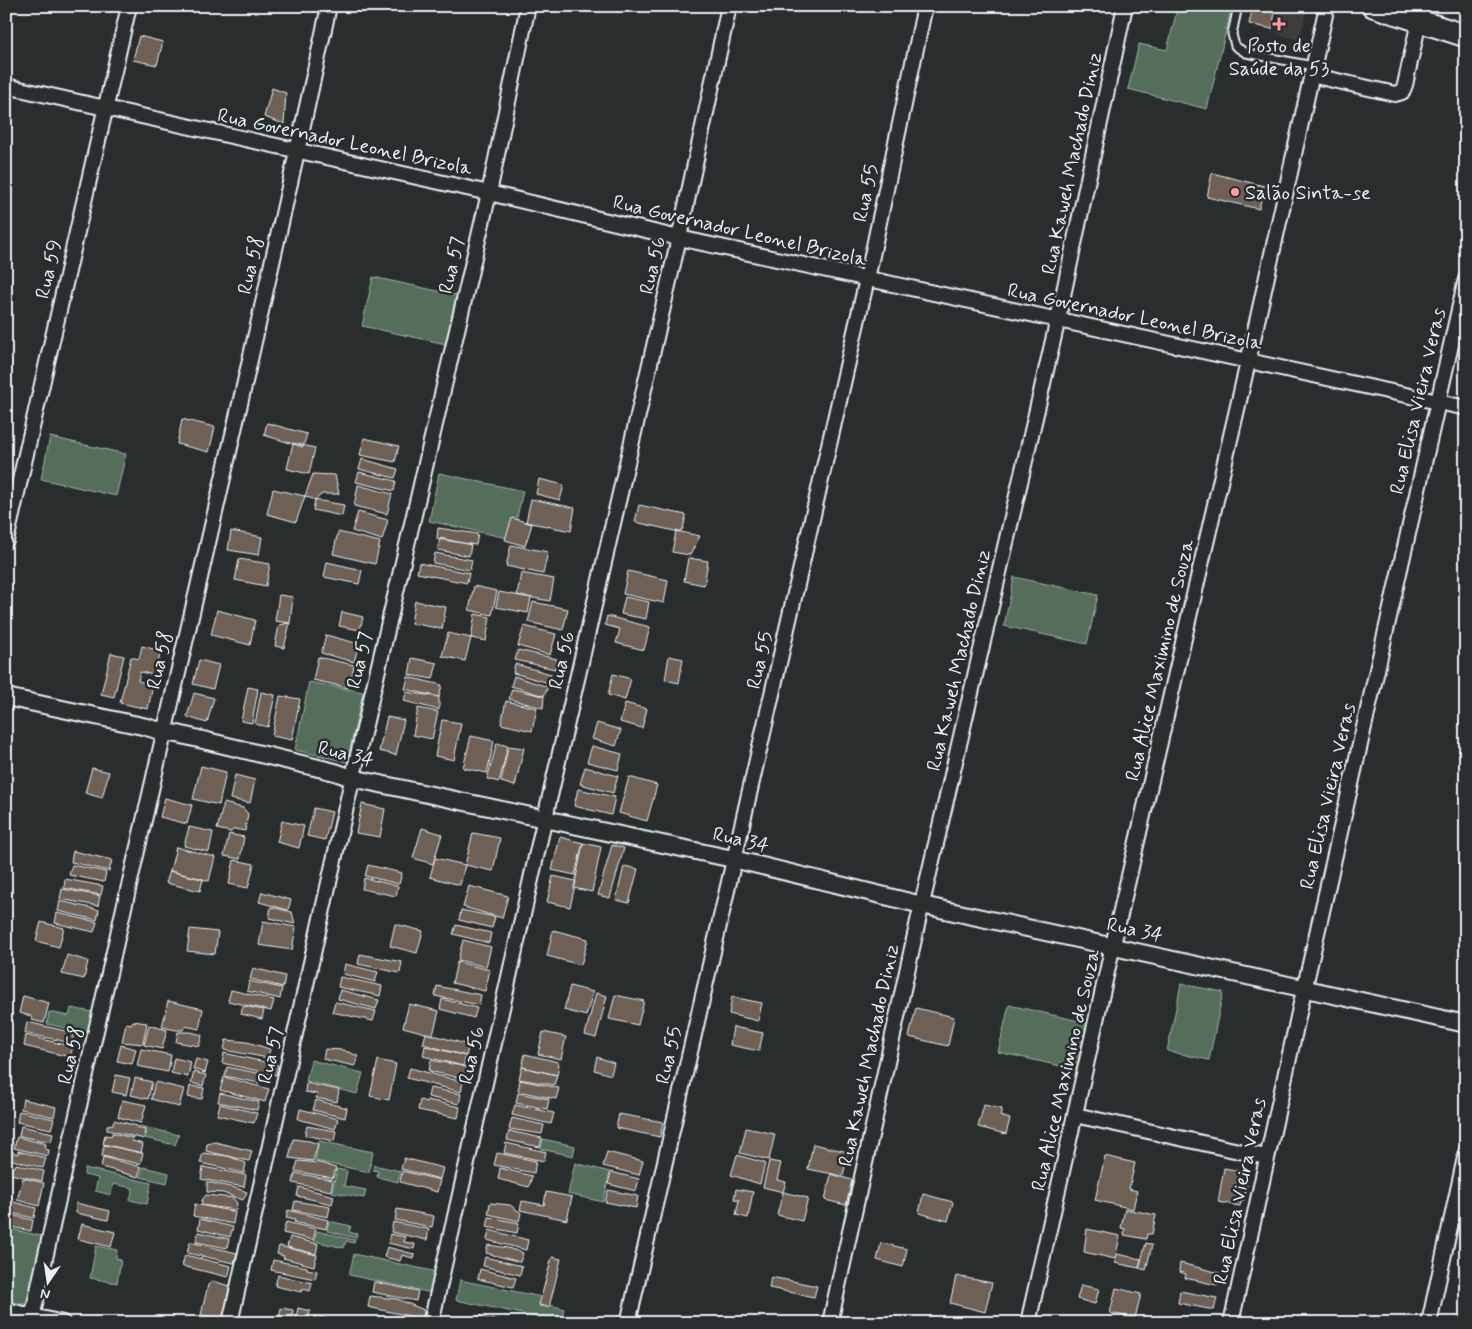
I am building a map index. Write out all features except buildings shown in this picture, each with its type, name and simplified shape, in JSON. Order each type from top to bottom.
[{"type":"main road","points":[[1373,6],[1466,36]]},
{"type":"street","name":"Rua 59","points":[[6,541],[129,6]]},
{"type":"street","name":"Rua 58","points":[[31,1319],[163,732],[297,151],[328,6]]},
{"type":"street","name":"Rua 57","points":[[230,1323],[352,778],[489,193],[528,6]]},
{"type":"street","name":"Rua 56","points":[[431,1323],[544,819],[679,238],[728,6]]},
{"type":"street","name":"Rua 55","points":[[628,1323],[867,279],[924,6]]},
{"type":"street","name":"Rua Kaweh Machado Diniz","points":[[830,1323],[922,904],[1058,319],[1125,6]]},
{"type":"street","name":"Rua Alice Maximino de Souza","points":[[1028,1323],[1248,362],[1327,6]]},
{"type":"street","points":[[1312,70],[1395,94],[1402,92],[1419,21]]},
{"type":"street","name":"Rua Governador Leonel Brizola","points":[[6,86],[489,193],[679,238],[1466,408]]},
{"type":"street","name":"Rua Elisa Vieira Veras","points":[[1231,1323],[1304,988],[1466,278]]},
{"type":"street","name":"Rua 34","points":[[6,697],[178,734],[335,772],[352,778],[734,859],[922,904],[1466,1024]]},
{"type":"street","points":[[1075,1115],[1266,1157]]},
{"type":"street","points":[[1429,1323],[1466,1153]]},
{"type":"street","points":[[6,1310],[31,1319],[63,1323]]},
{"type":"lane","points":[[1238,6],[1232,34],[1235,46],[1246,53],[1312,70]]},
{"type":"shaded area","points":[[1282,6],[1307,7],[1300,40],[1276,34]]},
{"type":"green space","points":[[1178,6],[1232,6],[1207,109],[1128,89],[1139,44],[1167,50]]},
{"type":"green space","points":[[373,277],[456,295],[446,344],[362,326]]},
{"type":"green space","points":[[50,437],[126,454],[116,496],[41,479]]},
{"type":"green space","points":[[439,473],[523,491],[512,539],[429,521]]},
{"type":"green space","points":[[1014,577],[1098,595],[1087,644],[1004,626]]},
{"type":"green space","points":[[309,682],[363,692],[347,762],[295,750]]},
{"type":"green space","points":[[1181,984],[1223,992],[1209,1060],[1167,1051]]},
{"type":"green space","points":[[1009,1005],[1088,1023],[1078,1070],[998,1052]]},
{"type":"green space","points":[[71,1008],[92,1012],[88,1033],[47,1024],[49,1012],[69,1016]]},
{"type":"green space","points":[[311,1060],[363,1073],[357,1094],[306,1081]]},
{"type":"green space","points":[[139,1126],[179,1135],[175,1145],[145,1138],[147,1131]]},
{"type":"green space","points":[[543,1139],[575,1146],[573,1156],[541,1149]]},
{"type":"green space","points":[[319,1141],[373,1152],[369,1172],[315,1161]]},
{"type":"green space","points":[[575,1163],[610,1172],[603,1202],[568,1194]]},
{"type":"green space","points":[[374,1165],[400,1171],[398,1182],[377,1177],[378,1171],[373,1170]]},
{"type":"green space","points":[[143,1167],[169,1173],[167,1183],[140,1177]]},
{"type":"green space","points":[[85,1168],[151,1183],[147,1204],[130,1200],[133,1188],[113,1184],[111,1195],[95,1191],[98,1178],[84,1175]]},
{"type":"green space","points":[[337,1169],[347,1171],[344,1186],[366,1190],[364,1198],[332,1192]]},
{"type":"green space","points":[[329,1221],[351,1226],[349,1232],[357,1234],[356,1238],[327,1231]]},
{"type":"green space","points":[[6,1228],[46,1237],[30,1305],[6,1301],[6,1279],[12,1251],[6,1248]]},
{"type":"green space","points":[[317,1231],[355,1240],[354,1243],[346,1241],[344,1248],[314,1241]]},
{"type":"green space","points":[[96,1246],[117,1250],[116,1258],[121,1260],[117,1283],[90,1278]]},
{"type":"green space","points":[[354,1254],[437,1272],[432,1293],[349,1275]]},
{"type":"green space","points":[[460,1280],[541,1297],[539,1306],[549,1308],[551,1305],[564,1309],[560,1323],[540,1323],[537,1317],[456,1300]]},
{"type":"place","name":"Posto de Saúde da 53","points":[[1279,24]]},
{"type":"place","name":"Salão Sinta-se","points":[[1235,192]]}]
